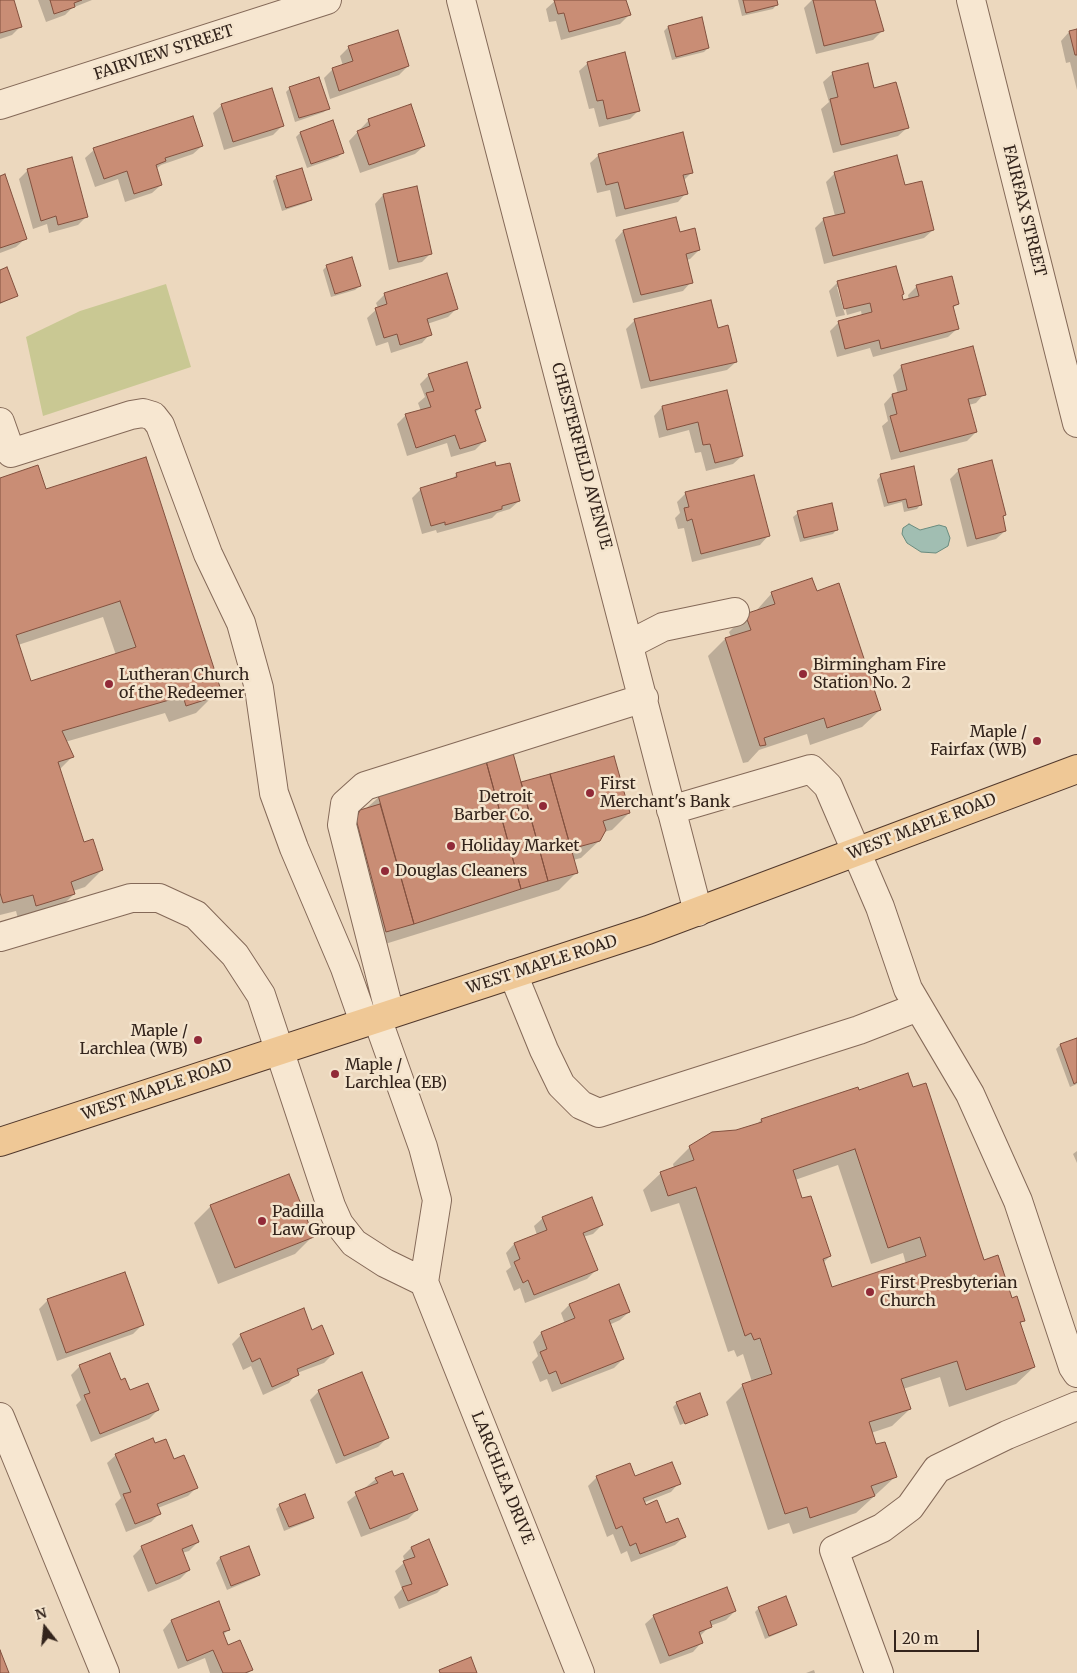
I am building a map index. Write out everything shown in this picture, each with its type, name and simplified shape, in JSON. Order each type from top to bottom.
[{"type":"main road","name":"WEST MAPLE ROAD","points":[[0,1142],[624,938],[698,912],[1077,768]]},
{"type":"street","name":"FAIRVIEW STREET","points":[[0,105],[327,0]]},
{"type":"street","name":"CHESTERFIELD AVENUE","points":[[461,0],[630,644],[698,912]]},
{"type":"street","name":"FAIRFAX STREET","points":[[971,0],[1077,423]]},
{"type":"street","points":[[0,422],[10,453],[131,415],[143,413],[153,416],[160,425],[208,554],[241,623],[259,688],[274,792],[305,874],[345,968],[377,1018]]},
{"type":"street","points":[[630,644],[663,627],[735,612]]},
{"type":"street","points":[[0,938],[131,898],[159,898],[196,915],[224,942],[244,968],[261,995],[331,1206],[339,1224],[354,1242],[385,1263],[424,1282],[436,1200],[423,1147],[377,1018],[342,825],[345,804],[365,786],[644,698]]},
{"type":"street","points":[[671,810],[811,769],[828,786],[880,907],[908,989],[970,1094],[1018,1201],[1073,1367],[1077,1374]]},
{"type":"street","points":[[513,974],[544,1050],[561,1085],[581,1105],[599,1113],[859,1030],[918,1007]]},
{"type":"street","name":"LARCHLEA DRIVE","points":[[424,1282],[580,1673]]},
{"type":"street","points":[[879,1673],[834,1550],[882,1528],[910,1507],[937,1469],[1007,1435],[1077,1406]]},
{"type":"street","points":[[0,1417],[105,1673]]},
{"type":"shaded area","points":[[166,284],[191,367],[43,416],[26,337],[80,311]]},
{"type":"shaded area","points":[[909,524],[920,530],[939,525],[946,527],[950,538],[948,546],[936,553],[921,552],[907,543],[902,534],[903,528]]},
{"type":"building","points":[[0,0],[14,0],[22,27],[0,33]]},
{"type":"building","points":[[50,0],[82,0],[74,3],[75,7],[54,14]]},
{"type":"building","points":[[554,0],[626,0],[631,15],[569,32],[564,13],[558,14]]},
{"type":"building","points":[[743,0],[777,0],[778,5],[746,13]]},
{"type":"building","points":[[813,0],[875,0],[884,31],[824,46]]},
{"type":"building","points":[[702,17],[709,48],[676,57],[668,26]]},
{"type":"building","points":[[1077,29],[1077,55],[1075,55],[1069,31]]},
{"type":"building","points":[[398,30],[409,66],[339,91],[332,68],[353,61],[348,46]]},
{"type":"building","points":[[625,52],[640,111],[607,119],[603,100],[597,101],[587,62]]},
{"type":"building","points":[[868,63],[874,88],[896,82],[909,128],[841,145],[830,99],[838,97],[832,72]]},
{"type":"building","points":[[319,77],[330,109],[299,118],[289,87]]},
{"type":"building","points":[[272,88],[284,126],[233,142],[221,104]]},
{"type":"building","points":[[411,104],[425,146],[369,165],[357,131],[370,126],[368,119]]},
{"type":"building","points":[[193,116],[203,146],[165,158],[166,161],[156,165],[162,185],[134,194],[127,171],[104,179],[93,148]]},
{"type":"building","points":[[333,120],[344,153],[311,164],[300,132]]},
{"type":"building","points":[[683,132],[693,173],[683,175],[688,194],[625,209],[618,182],[606,185],[598,154]]},
{"type":"building","points":[[897,155],[905,185],[922,181],[934,230],[833,256],[823,218],[845,213],[834,172]]},
{"type":"building","points":[[72,157],[88,217],[58,225],[56,216],[41,221],[27,169]]},
{"type":"building","points":[[302,168],[312,200],[286,208],[276,176]]},
{"type":"building","points":[[5,174],[27,239],[0,248],[0,176]]},
{"type":"building","points":[[417,186],[432,254],[398,262],[383,194]]},
{"type":"building","points":[[676,217],[680,232],[695,228],[700,250],[686,254],[693,283],[641,295],[623,230]]},
{"type":"building","points":[[352,257],[361,286],[335,294],[326,265]]},
{"type":"building","points":[[896,266],[904,294],[902,295],[903,300],[919,296],[916,285],[952,276],[959,304],[953,306],[959,329],[881,349],[879,340],[845,349],[838,321],[872,312],[870,303],[844,309],[837,281]]},
{"type":"building","points":[[7,267],[18,296],[0,303],[0,270]]},
{"type":"building","points":[[447,273],[458,309],[427,319],[432,335],[400,345],[397,334],[384,338],[375,308],[387,304],[384,293]]},
{"type":"building","points":[[711,300],[718,328],[728,325],[737,362],[650,381],[634,319]]},
{"type":"building","points":[[973,346],[986,395],[968,399],[977,432],[900,452],[890,416],[897,414],[892,394],[907,390],[901,365]]},
{"type":"building","points":[[467,362],[481,408],[475,410],[486,441],[460,449],[455,435],[416,448],[405,414],[431,407],[426,393],[434,391],[428,374]]},
{"type":"building","points":[[727,390],[743,456],[715,463],[710,444],[703,445],[698,422],[667,430],[662,406]]},
{"type":"building","name":"Lutheran Church of the Redeemer","points":[[146,457],[220,687],[212,689],[214,697],[186,706],[183,696],[62,731],[74,757],[58,762],[84,842],[93,839],[103,870],[71,882],[75,894],[36,906],[33,895],[3,903],[0,893],[0,478],[38,465],[46,489]],"holes":[[[120,601],[136,647],[31,681],[16,635]]]},
{"type":"building","points":[[992,460],[1006,515],[1003,516],[1006,531],[976,539],[958,469]]},
{"type":"building","points":[[495,462],[496,466],[510,463],[520,501],[502,506],[502,509],[445,525],[445,522],[431,526],[420,488],[457,477],[456,473]]},
{"type":"building","points":[[914,466],[922,505],[908,508],[906,499],[888,503],[880,474]]},
{"type":"building","points":[[754,475],[770,536],[701,554],[692,519],[687,521],[684,508],[689,507],[685,492]]},
{"type":"building","points":[[832,503],[838,530],[804,538],[797,511]]},
{"type":"building","name":"Birmingham Fire Station No. 2","points":[[812,578],[817,591],[839,583],[881,710],[827,728],[824,718],[764,738],[766,745],[760,746],[725,638],[751,630],[745,614],[775,604],[771,592]]},
{"type":"building","points":[[513,753],[548,881],[521,889],[486,761]]},
{"type":"building","name":"First Merchant's Bank","points":[[614,756],[630,813],[603,821],[606,830],[600,841],[571,849],[550,774]]},
{"type":"building","name":"Holiday Market","points":[[486,761],[521,889],[414,924],[378,795]]},
{"type":"building","name":"Detroit Barber Co.","points":[[550,774],[578,873],[548,881],[521,782]]},
{"type":"building","name":"Douglas Cleaners","points":[[380,804],[414,924],[386,932],[356,819],[360,810]]},
{"type":"building","points":[[1077,1038],[1077,1082],[1074,1084],[1060,1044]]},
{"type":"building","name":"First Presbyterian Church","points":[[908,1073],[913,1087],[926,1083],[984,1260],[998,1255],[1012,1298],[1017,1296],[1025,1321],[1020,1322],[1035,1367],[966,1390],[957,1361],[901,1379],[911,1409],[869,1422],[876,1444],[885,1442],[897,1477],[871,1486],[875,1496],[810,1518],[807,1507],[785,1514],[742,1384],[772,1374],[760,1338],[754,1340],[751,1333],[745,1336],[696,1187],[668,1196],[660,1172],[694,1160],[689,1146],[712,1132],[736,1130],[762,1122],[761,1119],[858,1087],[859,1090]],"holes":[[[855,1149],[888,1248],[920,1237],[926,1256],[832,1287],[823,1259],[831,1256],[811,1196],[802,1198],[793,1170]]]},
{"type":"building","name":"Padilla Law Group","points":[[289,1174],[314,1237],[235,1268],[210,1205]]},
{"type":"building","points":[[592,1197],[603,1225],[583,1233],[598,1270],[534,1295],[528,1280],[523,1283],[514,1262],[520,1259],[514,1243],[547,1230],[542,1217]]},
{"type":"building","points":[[125,1272],[144,1325],[66,1353],[47,1299]]},
{"type":"building","points":[[619,1284],[630,1312],[609,1320],[624,1359],[561,1384],[556,1371],[549,1374],[540,1352],[547,1349],[541,1332],[575,1318],[569,1304]]},
{"type":"building","points":[[304,1308],[312,1330],[322,1325],[334,1354],[297,1369],[299,1375],[272,1387],[260,1358],[252,1362],[240,1334]]},
{"type":"building","points":[[110,1353],[121,1380],[125,1378],[130,1390],[148,1383],[159,1410],[100,1434],[84,1395],[90,1393],[79,1365]]},
{"type":"building","points":[[362,1372],[389,1438],[344,1456],[318,1390]]},
{"type":"building","points":[[700,1393],[708,1415],[685,1424],[676,1402]]},
{"type":"building","points":[[153,1438],[155,1443],[166,1439],[174,1459],[184,1455],[198,1488],[157,1504],[161,1514],[135,1524],[123,1494],[131,1492],[115,1454]]},
{"type":"building","points":[[672,1462],[681,1484],[643,1498],[646,1505],[657,1500],[666,1523],[678,1518],[686,1537],[640,1554],[636,1543],[630,1546],[622,1526],[616,1529],[596,1476],[630,1463],[635,1476]]},
{"type":"building","points":[[392,1471],[394,1476],[403,1473],[418,1510],[370,1529],[355,1492],[378,1483],[375,1478]]},
{"type":"building","points":[[305,1494],[314,1518],[289,1527],[279,1504]]},
{"type":"building","points":[[192,1525],[199,1542],[182,1549],[190,1570],[156,1584],[141,1546]]},
{"type":"building","points":[[429,1539],[448,1585],[408,1601],[402,1587],[412,1584],[403,1561],[415,1557],[411,1547]]},
{"type":"building","points":[[249,1546],[260,1575],[231,1586],[220,1557]]},
{"type":"building","points":[[727,1587],[736,1611],[710,1621],[712,1627],[699,1632],[703,1643],[669,1656],[653,1615]]},
{"type":"building","points":[[786,1596],[797,1625],[769,1636],[758,1607]]},
{"type":"building","points":[[219,1601],[230,1630],[223,1632],[228,1645],[240,1640],[253,1670],[245,1673],[223,1673],[213,1650],[187,1661],[171,1620]]},
{"type":"building","points":[[0,1650],[9,1673],[0,1673]]},
{"type":"building","points":[[471,1657],[477,1673],[440,1673],[439,1670]]},
{"type":"place","name":"Birmingham Fire Station No. 2","points":[[803,674]]},
{"type":"place","name":"Lutheran Church of the Redeemer","points":[[109,684]]},
{"type":"place","name":"Maple / Fairfax (WB)","points":[[1037,741]]},
{"type":"place","name":"First Merchant's Bank","points":[[590,793]]},
{"type":"place","name":"Detroit Barber Co.","points":[[543,806]]},
{"type":"place","name":"Holiday Market","points":[[451,846]]},
{"type":"place","name":"Douglas Cleaners","points":[[385,871]]},
{"type":"place","name":"Maple / Larchlea (WB)","points":[[198,1040]]},
{"type":"place","name":"Maple / Larchlea (EB)","points":[[335,1074]]},
{"type":"place","name":"Padilla Law Group","points":[[262,1221]]},
{"type":"place","name":"First Presbyterian Church","points":[[870,1292]]}]
